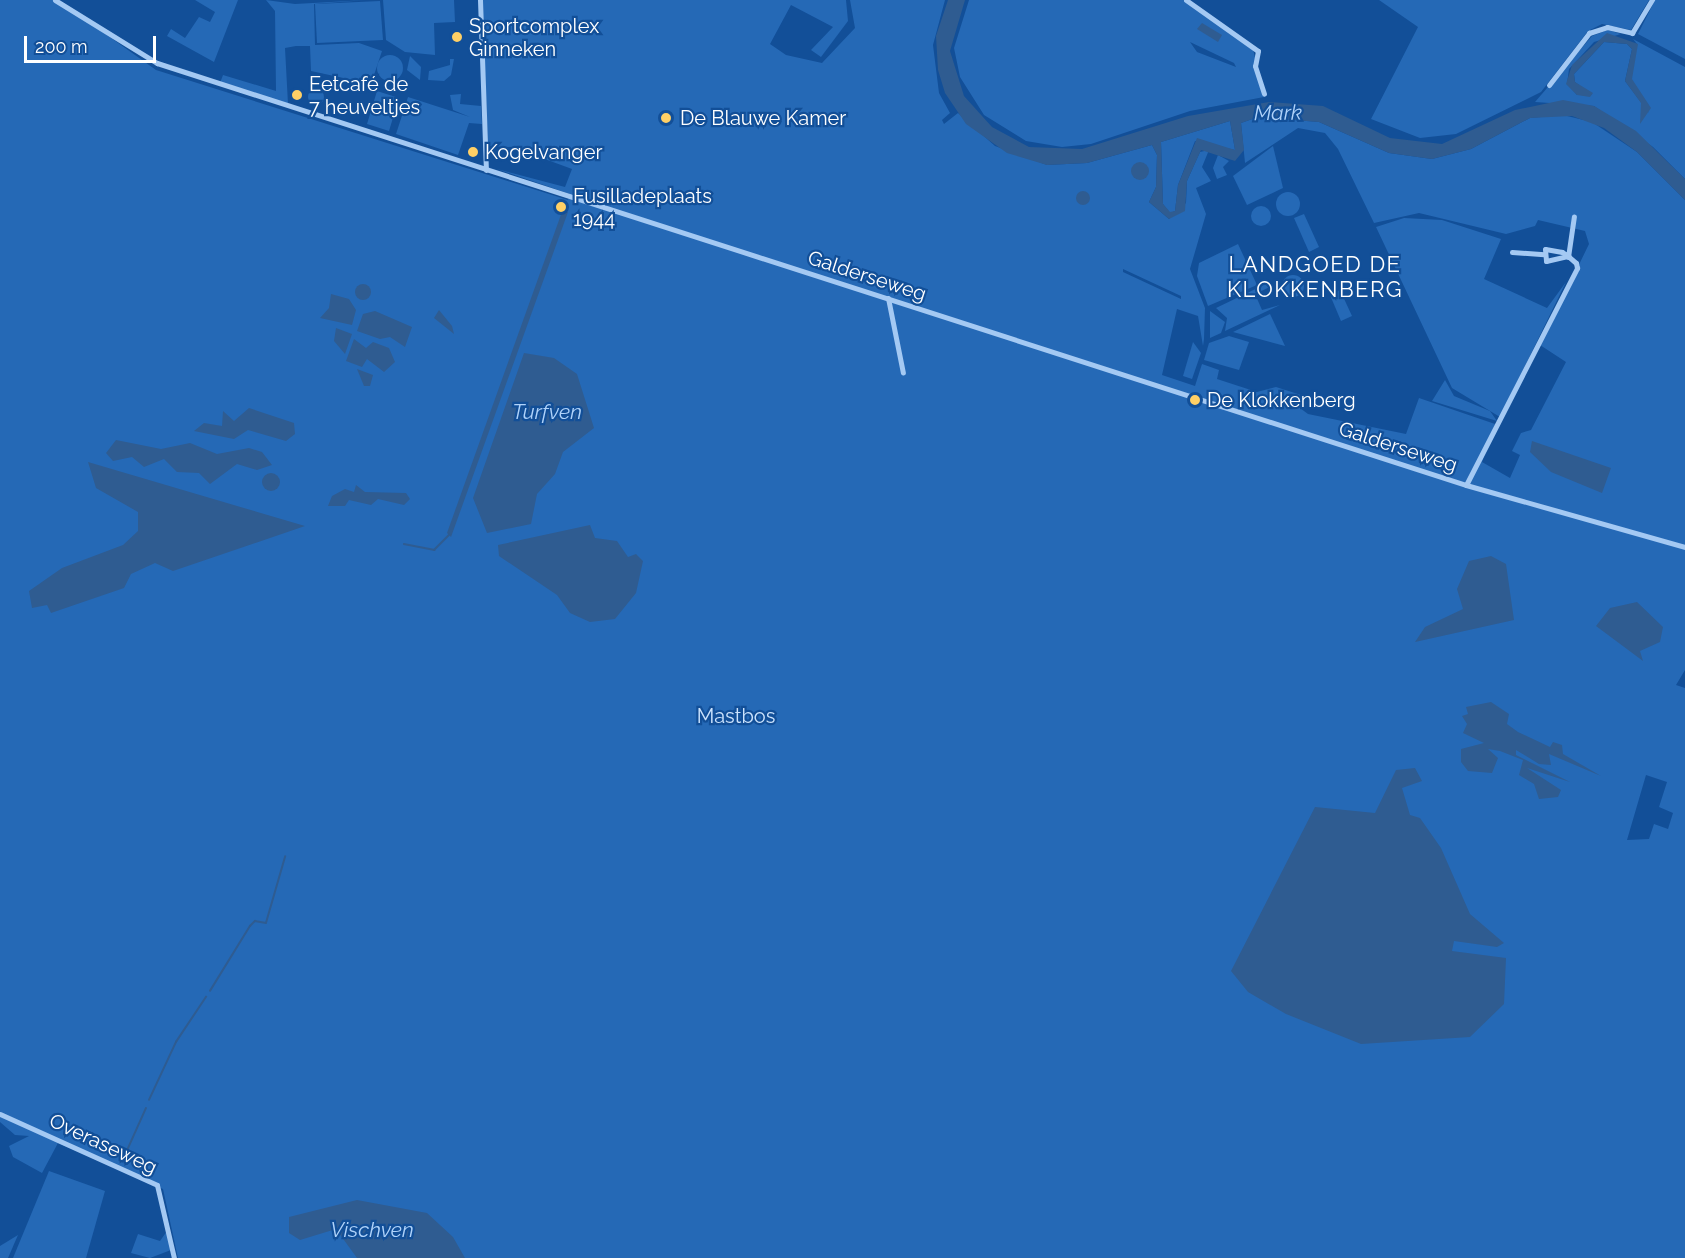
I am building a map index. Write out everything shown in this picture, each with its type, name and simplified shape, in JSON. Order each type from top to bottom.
[{"type":"street","name":"Galderseweg","points":[[55,0],[157,63],[1466,484],[1685,547]]},
{"type":"street","points":[[480,0],[486,170]]},
{"type":"street","points":[[1186,0],[1258,51],[1254,66],[1264,94]]},
{"type":"street","points":[[1549,85],[1589,33],[1607,27],[1632,33],[1652,0]]},
{"type":"street","points":[[1568,256],[1574,216]]},
{"type":"street","points":[[1466,484],[1577,268],[1568,256],[1549,247],[1544,254]]},
{"type":"street","points":[[1512,252],[1544,254]]},
{"type":"street","points":[[1544,254],[1549,261],[1568,256]]},
{"type":"street","points":[[888,298],[903,373]]},
{"type":"street","name":"Overaseweg","points":[[0,1114],[158,1185],[174,1258]]},
{"type":"green space","name":"Mastbos","points":[[0,0],[58,0],[156,70],[568,200],[570,194],[497,169],[565,187],[572,169],[512,147],[488,146],[482,0],[846,0],[848,21],[821,57],[811,50],[833,27],[791,5],[770,44],[786,55],[822,63],[855,28],[850,0],[945,0],[933,45],[939,93],[950,113],[942,120],[944,124],[958,113],[995,146],[1047,165],[1087,163],[1152,145],[1157,155],[1156,187],[1149,202],[1169,219],[1186,203],[1187,181],[1200,152],[1209,150],[1202,167],[1211,181],[1196,188],[1206,214],[1190,269],[1205,308],[1203,346],[1198,316],[1177,309],[1162,375],[1195,386],[1202,364],[1219,370],[1217,379],[1257,392],[1276,387],[1301,395],[1300,408],[1308,414],[1406,434],[1419,398],[1495,424],[1482,462],[1510,478],[1520,455],[1512,451],[1521,433],[1531,430],[1566,362],[1540,345],[1589,244],[1585,231],[1538,220],[1535,226],[1506,234],[1419,213],[1374,223],[1338,149],[1325,133],[1298,128],[1245,163],[1241,123],[1258,117],[1319,122],[1389,153],[1432,159],[1471,149],[1530,118],[1563,115],[1592,122],[1637,152],[1685,200],[1685,670],[1676,685],[1685,688],[1685,1258],[178,1258],[163,1189],[58,1143],[42,1173],[13,1157],[9,1146],[29,1136],[15,1135],[0,1122]],"holes":[[[1123,269],[1181,296],[1181,299],[1123,272]],[[1646,775],[1667,782],[1659,807],[1673,813],[1668,829],[1654,824],[1649,839],[1627,840]]]},
{"type":"green space","points":[[195,0],[238,0],[214,62],[167,36],[171,29],[185,38],[199,17],[210,22],[215,12]]},
{"type":"green space","points":[[266,0],[295,4],[367,0],[314,4],[315,45],[359,43],[382,51],[371,84],[311,71],[310,46],[285,48],[288,104],[220,83],[223,75],[276,91],[275,11]]},
{"type":"green space","points":[[383,0],[454,0],[455,22],[434,23],[435,55],[405,52],[386,40]]},
{"type":"green space","points":[[969,0],[1183,0],[1253,49],[1264,97],[1190,111],[1091,144],[1062,147],[1026,141],[984,115],[960,77],[954,48]],"holes":[[[1190,42],[1234,63],[1236,67],[1197,52]]]},
{"type":"green space","points":[[1379,0],[1649,0],[1631,30],[1602,24],[1588,31],[1541,92],[1456,134],[1420,138],[1371,119],[1418,27]]},
{"type":"green space","points":[[1655,0],[1685,0],[1685,59],[1638,34]]},
{"type":"green space","points":[[380,1],[383,40],[317,43],[315,4]]},
{"type":"green space","points":[[1608,30],[1621,34],[1594,42],[1569,69],[1567,84],[1577,95],[1592,95],[1575,82],[1574,74],[1604,42],[1627,44],[1632,49],[1625,81],[1649,113],[1631,79],[1637,44],[1633,39],[1685,67],[1685,179],[1653,147],[1594,106],[1535,102],[1592,36]]},
{"type":"green space","points":[[390,55],[399,59],[403,68],[399,77],[390,81],[381,77],[377,68],[381,59]]},
{"type":"green space","points":[[410,56],[421,67],[420,80],[407,70]]},
{"type":"green space","points":[[450,59],[454,59],[451,75],[444,81],[428,80],[429,71],[450,65]]},
{"type":"green space","points":[[313,89],[319,89],[324,97],[322,103],[313,105],[308,100],[308,94]]},
{"type":"green space","points":[[377,91],[399,98],[389,131],[367,124]]},
{"type":"green space","points":[[461,94],[460,104],[481,106],[482,124],[469,123],[458,155],[396,134],[408,97],[470,117],[453,110],[450,95]]},
{"type":"green space","points":[[1230,121],[1235,150],[1195,141],[1178,185],[1175,211],[1170,213],[1163,204],[1161,142]]},
{"type":"green space","points":[[1273,146],[1283,188],[1247,205],[1233,176]]},
{"type":"green space","points":[[1218,155],[1229,161],[1223,167],[1227,175],[1217,179],[1213,168]]},
{"type":"green space","points":[[1288,192],[1297,195],[1300,204],[1297,213],[1288,216],[1279,213],[1276,204],[1279,195]]},
{"type":"green space","points":[[1261,206],[1268,209],[1271,216],[1268,223],[1261,226],[1254,223],[1251,216],[1254,209]]},
{"type":"green space","points":[[1304,214],[1319,247],[1309,252],[1294,218]]},
{"type":"green space","points":[[1404,218],[1442,220],[1501,239],[1484,279],[1547,308],[1566,282],[1500,417],[1452,388],[1376,227]]},
{"type":"green space","points":[[1238,244],[1257,285],[1208,306],[1197,276],[1199,263]]},
{"type":"green space","points":[[1293,275],[1301,278],[1304,286],[1301,294],[1293,297],[1285,294],[1282,286],[1285,278]]},
{"type":"green space","points":[[1270,282],[1272,286],[1255,294],[1262,310],[1280,305],[1225,331],[1227,318],[1216,308]]},
{"type":"green space","points":[[1340,290],[1352,316],[1341,321],[1330,295]]},
{"type":"green space","points":[[1210,311],[1225,322],[1221,333],[1210,338]]},
{"type":"green space","points":[[1270,314],[1285,346],[1233,332]]},
{"type":"green space","points":[[1229,336],[1249,342],[1239,370],[1204,360],[1209,343]]},
{"type":"green space","points":[[1193,342],[1201,353],[1192,379],[1183,376]]},
{"type":"green space","points":[[1445,380],[1454,396],[1490,411],[1497,421],[1432,401]]},
{"type":"green space","points":[[49,1171],[105,1191],[86,1258],[13,1258]]},
{"type":"green space","points":[[167,1231],[171,1250],[150,1258],[131,1253],[138,1234],[160,1241]]},
{"type":"green space","points":[[18,1235],[8,1258],[0,1258],[0,1246]]},
{"type":"water","name":"Mark","points":[[948,0],[965,0],[950,51],[964,96],[992,127],[1029,147],[1082,149],[1188,116],[1269,102],[1323,106],[1390,138],[1442,144],[1515,110],[1563,100],[1594,106],[1636,131],[1685,179],[1685,200],[1637,152],[1604,128],[1572,116],[1530,118],[1471,149],[1432,159],[1389,153],[1319,122],[1258,117],[1241,123],[1244,150],[1235,161],[1201,150],[1187,181],[1185,211],[1169,219],[1149,202],[1156,187],[1157,155],[1152,145],[1087,163],[1047,165],[1007,153],[966,124],[945,93],[938,70],[936,36]],"holes":[[[1230,121],[1235,150],[1197,138],[1178,185],[1175,211],[1170,212],[1163,204],[1161,142]]]},
{"type":"water","points":[[1202,23],[1222,35],[1218,42],[1197,29]]},
{"type":"water","points":[[1607,33],[1638,44],[1632,79],[1651,108],[1640,124],[1641,103],[1625,81],[1632,49],[1627,44],[1604,42],[1574,74],[1575,82],[1593,93],[1590,97],[1577,95],[1566,84],[1572,65]]},
{"type":"water","points":[[1136,162],[1144,162],[1149,167],[1147,178],[1136,180],[1131,175],[1131,167]]},
{"type":"water","points":[[1083,191],[1088,193],[1090,198],[1088,203],[1083,205],[1078,203],[1076,198],[1078,193]]},
{"type":"water","points":[[563,209],[568,212],[451,537],[447,533]]},
{"type":"water","points":[[360,284],[366,284],[371,292],[369,298],[360,300],[355,295],[355,289]]},
{"type":"water","points":[[331,294],[349,299],[356,310],[352,325],[320,318],[329,308]]},
{"type":"water","points":[[439,310],[452,326],[454,334],[434,318]]},
{"type":"water","points":[[375,311],[412,327],[405,347],[390,337],[380,339],[357,331],[363,314]]},
{"type":"water","points":[[336,328],[352,334],[345,354],[334,341]]},
{"type":"water","points":[[354,339],[366,348],[373,342],[389,348],[395,362],[384,372],[367,359],[362,367],[346,361]]},
{"type":"water","name":"Turfven","points":[[524,353],[554,358],[577,374],[594,428],[563,452],[555,474],[537,494],[531,524],[487,533],[473,498]]},
{"type":"water","points":[[357,369],[373,375],[370,386],[364,386]]},
{"type":"water","points":[[249,408],[294,423],[295,434],[286,441],[248,430],[234,439],[194,431],[204,423],[222,426],[223,411],[234,421]]},
{"type":"water","points":[[116,440],[161,449],[190,443],[217,454],[249,448],[262,452],[272,465],[257,470],[237,464],[210,484],[199,473],[177,472],[164,459],[144,467],[132,457],[113,461],[106,453]]},
{"type":"water","points":[[1532,441],[1611,468],[1602,493],[1551,472],[1530,452]]},
{"type":"water","points":[[88,462],[305,526],[173,571],[155,563],[131,574],[124,588],[51,613],[47,605],[32,608],[29,591],[62,568],[123,545],[138,531],[138,512],[96,488]]},
{"type":"water","points":[[271,473],[277,476],[280,482],[277,488],[271,491],[265,488],[262,482],[265,476]]},
{"type":"water","points":[[356,485],[365,492],[406,493],[410,499],[404,505],[378,499],[371,505],[349,500],[345,506],[328,506],[332,496],[345,489],[354,492]]},
{"type":"water","points":[[590,525],[595,538],[617,541],[628,557],[636,554],[643,561],[636,593],[615,619],[590,622],[570,613],[557,595],[499,556],[498,545]]},
{"type":"water","points":[[1491,556],[1506,564],[1514,620],[1415,642],[1425,627],[1463,609],[1457,589],[1469,561]]},
{"type":"water","points":[[1637,602],[1663,627],[1660,642],[1640,651],[1643,661],[1596,626],[1610,608]]},
{"type":"water","points":[[1491,702],[1509,714],[1507,724],[1518,732],[1550,747],[1553,742],[1562,745],[1563,754],[1601,776],[1549,754],[1551,765],[1539,764],[1516,750],[1516,755],[1570,782],[1527,768],[1561,790],[1558,797],[1539,799],[1534,784],[1519,775],[1523,760],[1488,749],[1498,758],[1492,773],[1468,771],[1461,762],[1461,749],[1484,743],[1463,733],[1467,724],[1462,716],[1468,714],[1466,707]]},
{"type":"water","points":[[1415,768],[1422,781],[1402,788],[1410,815],[1420,818],[1441,848],[1470,914],[1504,943],[1497,947],[1454,941],[1452,951],[1506,958],[1504,1004],[1470,1037],[1361,1044],[1286,1014],[1248,992],[1231,971],[1315,807],[1375,813],[1396,770]]},
{"type":"water","name":"Vischven","points":[[357,1200],[427,1213],[453,1237],[465,1258],[357,1258],[336,1229],[300,1240],[289,1233],[289,1217]]},
{"type":"waterway","points":[[404,544],[434,550],[449,535]]},
{"type":"waterway","points":[[210,991],[250,926],[255,921],[266,923],[285,857]]},
{"type":"waterway","points":[[149,1100],[176,1042],[206,997]]},
{"type":"waterway","points":[[125,1155],[146,1108]]},
{"type":"place","name":"Sportcomplex Ginneken","points":[[457,37]]},
{"type":"place","name":"Eetcafé de 7 heuveltjes","points":[[297,95]]},
{"type":"place","name":"De Blauwe Kamer","points":[[666,118]]},
{"type":"place","name":"Kogelvanger","points":[[473,152]]},
{"type":"place","name":"Fusilladeplaats 1944","points":[[561,207]]},
{"type":"place","name":"De Klokkenberg","points":[[1195,400]]},
{"type":"district","name":"LANDGOED DE KLOKKENBERG","points":[[1315,276]]}]
